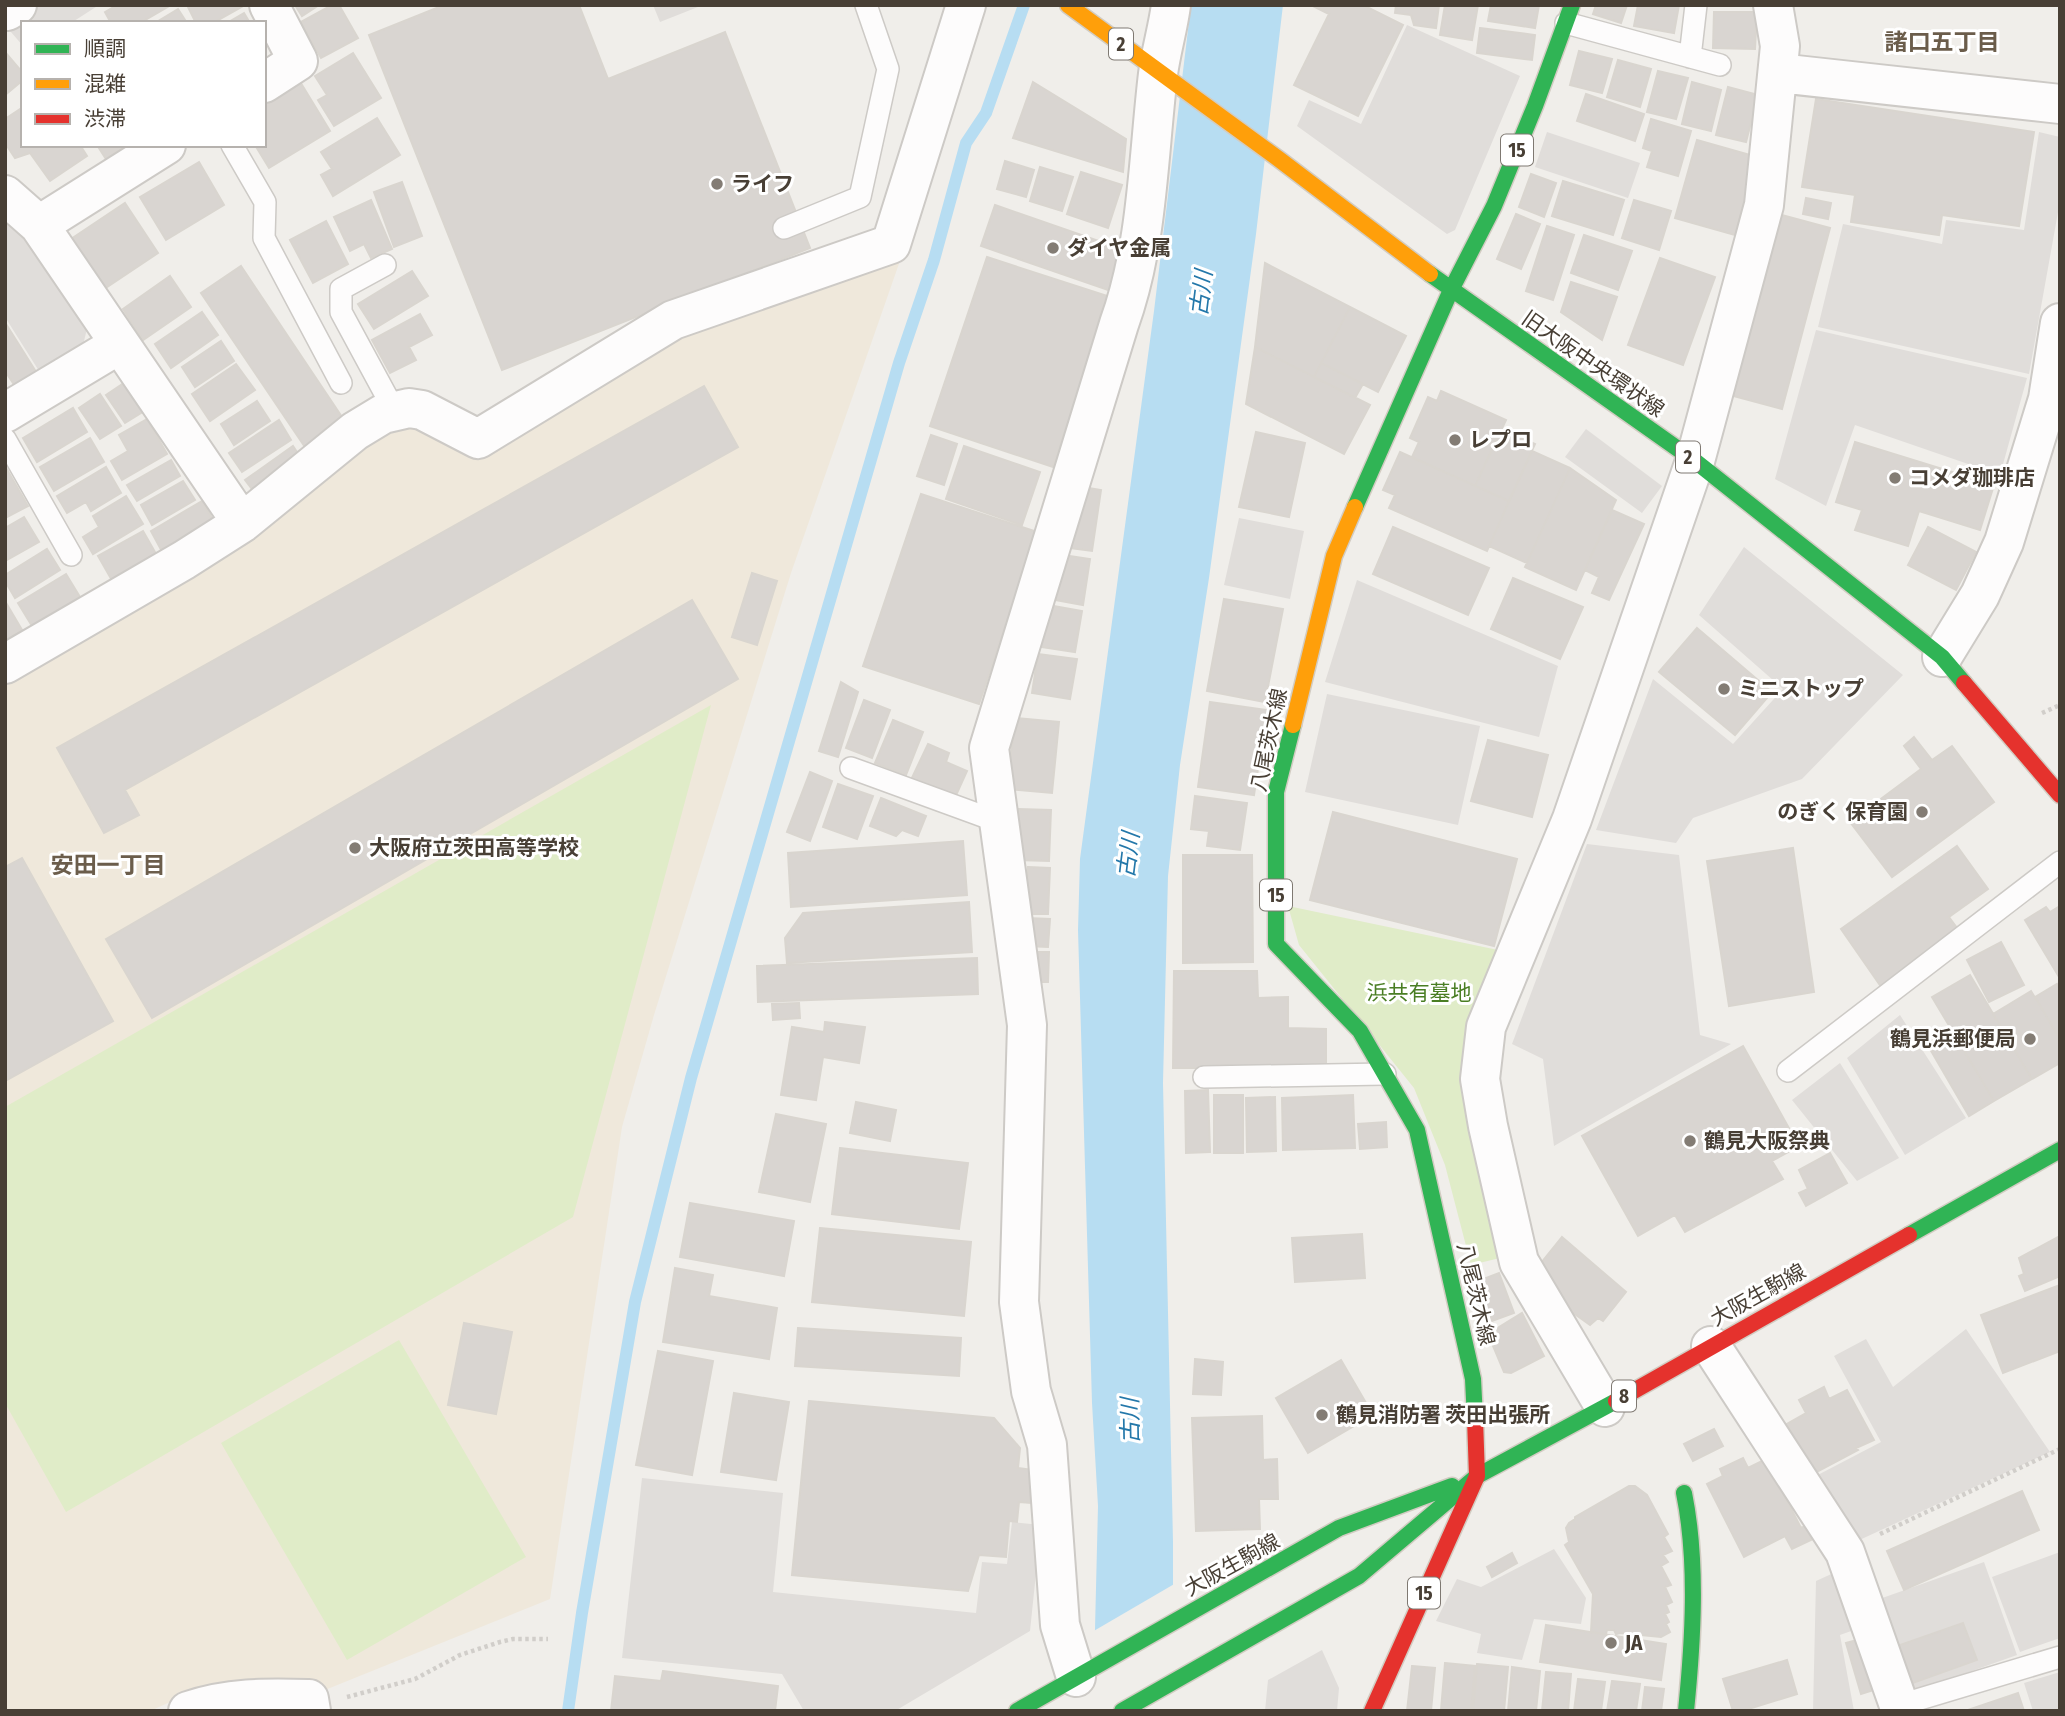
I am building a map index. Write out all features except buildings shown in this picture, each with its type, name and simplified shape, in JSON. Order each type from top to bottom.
[{"type":"main road","name":"旧大阪中央環状線","points":[[1068,5],[1451,290],[1695,461],[1942,657],[2060,795]]},
{"type":"main road","name":"八尾茨木線","points":[[1372,1711],[1477,1476],[1474,1379],[1417,1129],[1360,1031],[1276,944],[1276,792],[1334,556],[1451,290],[1494,206],[1569,14]]},
{"type":"main road","name":"大阪生駒線","points":[[1017,1711],[1339,1528],[1477,1476],[1605,1407],[2060,1150]]},
{"type":"main road","name":"大阪生駒線","points":[[1122,1711],[1359,1576],[1477,1476]]},
{"type":"main road","points":[[1684,1493],[1690,1522],[1693,1640],[1686,1711]]},
{"type":"street","points":[[266,82],[298,61],[269,5]]},
{"type":"street","points":[[5,664],[184,560],[242,523],[372,420],[394,410],[422,410],[478,439],[673,320],[891,244],[966,5]]},
{"type":"street","points":[[1076,1677],[1060,1625],[1047,1445],[1031,1391],[1019,1302],[1027,1025],[989,748],[1129,297],[1141,241],[1166,77],[1171,5]]},
{"type":"street","points":[[1605,1407],[1518,1262],[1480,1079],[1486,1027],[1572,819],[1695,461],[1764,205],[1780,46],[1773,5]]},
{"type":"street","points":[[1778,73],[2060,104]]},
{"type":"street","points":[[39,225],[163,147]]},
{"type":"street","points":[[5,195],[39,225],[242,523]]},
{"type":"street","points":[[1942,657],[1980,595],[2004,542],[2048,400],[2060,323]]},
{"type":"street","points":[[5,413],[120,344]]},
{"type":"street","points":[[1711,1346],[1845,1552],[1901,1708]]},
{"type":"street","points":[[188,1711],[218,1702],[242,1699],[310,1705]]},
{"type":"lane","points":[[784,228],[860,197],[888,69],[866,5]]},
{"type":"lane","points":[[1690,57],[1696,5]]},
{"type":"lane","points":[[1569,14],[1720,65]]},
{"type":"lane","points":[[233,147],[265,202],[264,238],[341,383]]},
{"type":"lane","points":[[385,265],[341,289],[341,312],[394,410]]},
{"type":"lane","points":[[5,439],[71,555]]},
{"type":"lane","points":[[851,768],[999,822]]},
{"type":"lane","points":[[1788,1071],[2060,862]]},
{"type":"lane","points":[[1205,1077],[1385,1074]]},
{"type":"lane","points":[[1901,1708],[2060,1657]]},
{"type":"path","points":[[1845,1552],[2060,1449]]},
{"type":"path","points":[[310,1705],[405,1683],[460,1655],[500,1642],[513,1639],[548,1639]]},
{"type":"shaded area","points":[[5,5],[99,5],[74,21],[21,21],[21,44],[5,25]]},
{"type":"shaded area","points":[[653,5],[703,5],[660,22]]},
{"type":"shaded area","points":[[1407,25],[1520,76],[1455,230],[1447,234],[1297,126],[1309,100],[1361,124]]},
{"type":"shaded area","points":[[1547,132],[1640,163],[1628,198],[1535,167]]},
{"type":"shaded area","points":[[2039,132],[2060,137],[2060,201],[2029,374],[1818,327],[1843,224],[1942,244],[1946,220],[2024,230]]},
{"type":"shaded area","points":[[5,210],[87,329],[83,345],[39,371],[5,317]]},
{"type":"shaded area","name":"大阪府立茨田高等学校","points":[[902,255],[791,573],[622,1127],[550,1599],[320,1692],[188,1694],[150,1711],[5,1711],[5,682],[370,439],[412,423],[477,455],[679,333]]},
{"type":"shaded area","points":[[1816,330],[2027,378],[2000,475],[1855,425],[1826,506],[1775,479]]},
{"type":"shaded area","points":[[1586,429],[1662,486],[1642,513],[1565,457]]},
{"type":"shaded area","points":[[1239,518],[1304,531],[1290,599],[1224,585]]},
{"type":"shaded area","points":[[1744,547],[1903,675],[1802,779],[1693,818],[1676,843],[1596,830],[1653,679],[1733,744],[1783,689],[1699,615]]},
{"type":"shaded area","points":[[1357,580],[1558,666],[1539,737],[1325,682]]},
{"type":"shaded area","points":[[1327,694],[1480,726],[1458,825],[1305,792]]},
{"type":"shaded area","points":[[1587,844],[1679,855],[1700,1035],[1731,1044],[1554,1146],[1543,1059],[1512,1044]]},
{"type":"shaded area","points":[[1900,1015],[1966,1118],[1905,1155],[1847,1058]]},
{"type":"shaded area","points":[[1840,1063],[1899,1158],[1857,1181],[1792,1100]]},
{"type":"shaded area","points":[[1966,1329],[2050,1452],[1853,1543],[1812,1478],[1881,1442],[1834,1356],[1866,1339],[1893,1387]]},
{"type":"shaded area","points":[[642,1478],[783,1493],[773,1592],[976,1613],[982,1562],[1007,1564],[1012,1522],[1041,1525],[1030,1631],[895,1711],[804,1711],[782,1674],[622,1658]]},
{"type":"shaded area","points":[[1554,1549],[1586,1598],[1581,1624],[1534,1619],[1522,1660],[1477,1653],[1481,1634],[1436,1621],[1457,1579],[1481,1587]]},
{"type":"shaded area","points":[[2060,1552],[2060,1638],[2020,1652],[1992,1577]]},
{"type":"shaded area","points":[[1984,1562],[2017,1655],[1904,1695],[1871,1602]]},
{"type":"shaded area","points":[[1838,1571],[1865,1626],[1840,1635],[1854,1711],[1813,1711],[1816,1581]]},
{"type":"shaded area","points":[[1322,1650],[1339,1688],[1337,1711],[1265,1711],[1268,1680]]},
{"type":"shaded area","points":[[2060,1672],[2060,1711],[2033,1711],[2024,1683]]},
{"type":"green space","points":[[711,705],[573,1217],[66,1512],[5,1403],[5,1107]]},
{"type":"green space","name":"浜共有墓地","points":[[1288,906],[1498,950],[1500,1258],[1471,1265],[1445,1165],[1414,1088],[1299,945]]},
{"type":"green space","points":[[399,1340],[526,1557],[347,1660],[221,1443]]},
{"type":"water","name":"古川","points":[[1191,5],[1283,5],[1256,234],[1209,578],[1180,765],[1168,876],[1163,1083],[1173,1542],[1173,1711],[1093,1711],[1098,1506],[1092,1403],[1078,930],[1080,859],[1154,311]]},
{"type":"pier","points":[[1176,1583],[1177,1711],[1090,1711],[1092,1632]]},
{"type":"waterway","points":[[568,1711],[635,1302],[691,1078],[899,363],[934,260],[966,143],[986,113],[1024,5]]},
{"type":"traffic: fast","points":[[1355,507],[1451,290],[1494,206],[1572,5]]},
{"type":"traffic: fast","points":[[1430,274],[1695,461],[1942,657],[1964,683]]},
{"type":"traffic: fast","points":[[1293,725],[1276,792],[1276,944],[1360,1031],[1417,1130],[1473,1379],[1475,1419]]},
{"type":"traffic: fast","points":[[1909,1235],[2060,1150]]},
{"type":"traffic: fast","points":[[1122,1711],[1359,1576],[1477,1476],[1616,1401]]},
{"type":"traffic: fast","points":[[1017,1711],[1339,1528],[1452,1486]]},
{"type":"traffic: fast","points":[[1684,1493],[1693,1574],[1691,1657],[1686,1711]]},
{"type":"traffic: slow","points":[[1068,5],[1430,274]]},
{"type":"traffic: slow","points":[[1293,725],[1334,556],[1355,507]]},
{"type":"traffic: jam","points":[[1964,683],[2060,795]]},
{"type":"traffic: jam","points":[[1616,1401],[1909,1235]]},
{"type":"traffic: jam","points":[[1372,1711],[1477,1476],[1475,1419]]},
{"type":"place","name":"ライフ","points":[[717,184]]},
{"type":"place","name":"ダイヤ金属","points":[[1053,248]]},
{"type":"place","name":"レプロ","points":[[1455,440]]},
{"type":"place","name":"コメダ珈琲店","points":[[1895,478]]},
{"type":"place","name":"ミニストップ","points":[[1724,689]]},
{"type":"place","name":"のぎく 保育園","points":[[1922,812]]},
{"type":"place","name":"大阪府立茨田高等学校","points":[[355,848]]},
{"type":"place","name":"鶴見浜郵便局","points":[[2030,1039]]},
{"type":"place","name":"鶴見大阪祭典","points":[[1690,1141]]},
{"type":"place","name":"鶴見消防署 茨田出張所","points":[[1322,1415]]},
{"type":"place","name":"JA","points":[[1611,1643]]},
{"type":"district","name":"諸口五丁目","points":[[1942,42]]},
{"type":"district","name":"安田一丁目","points":[[108,865]]}]
